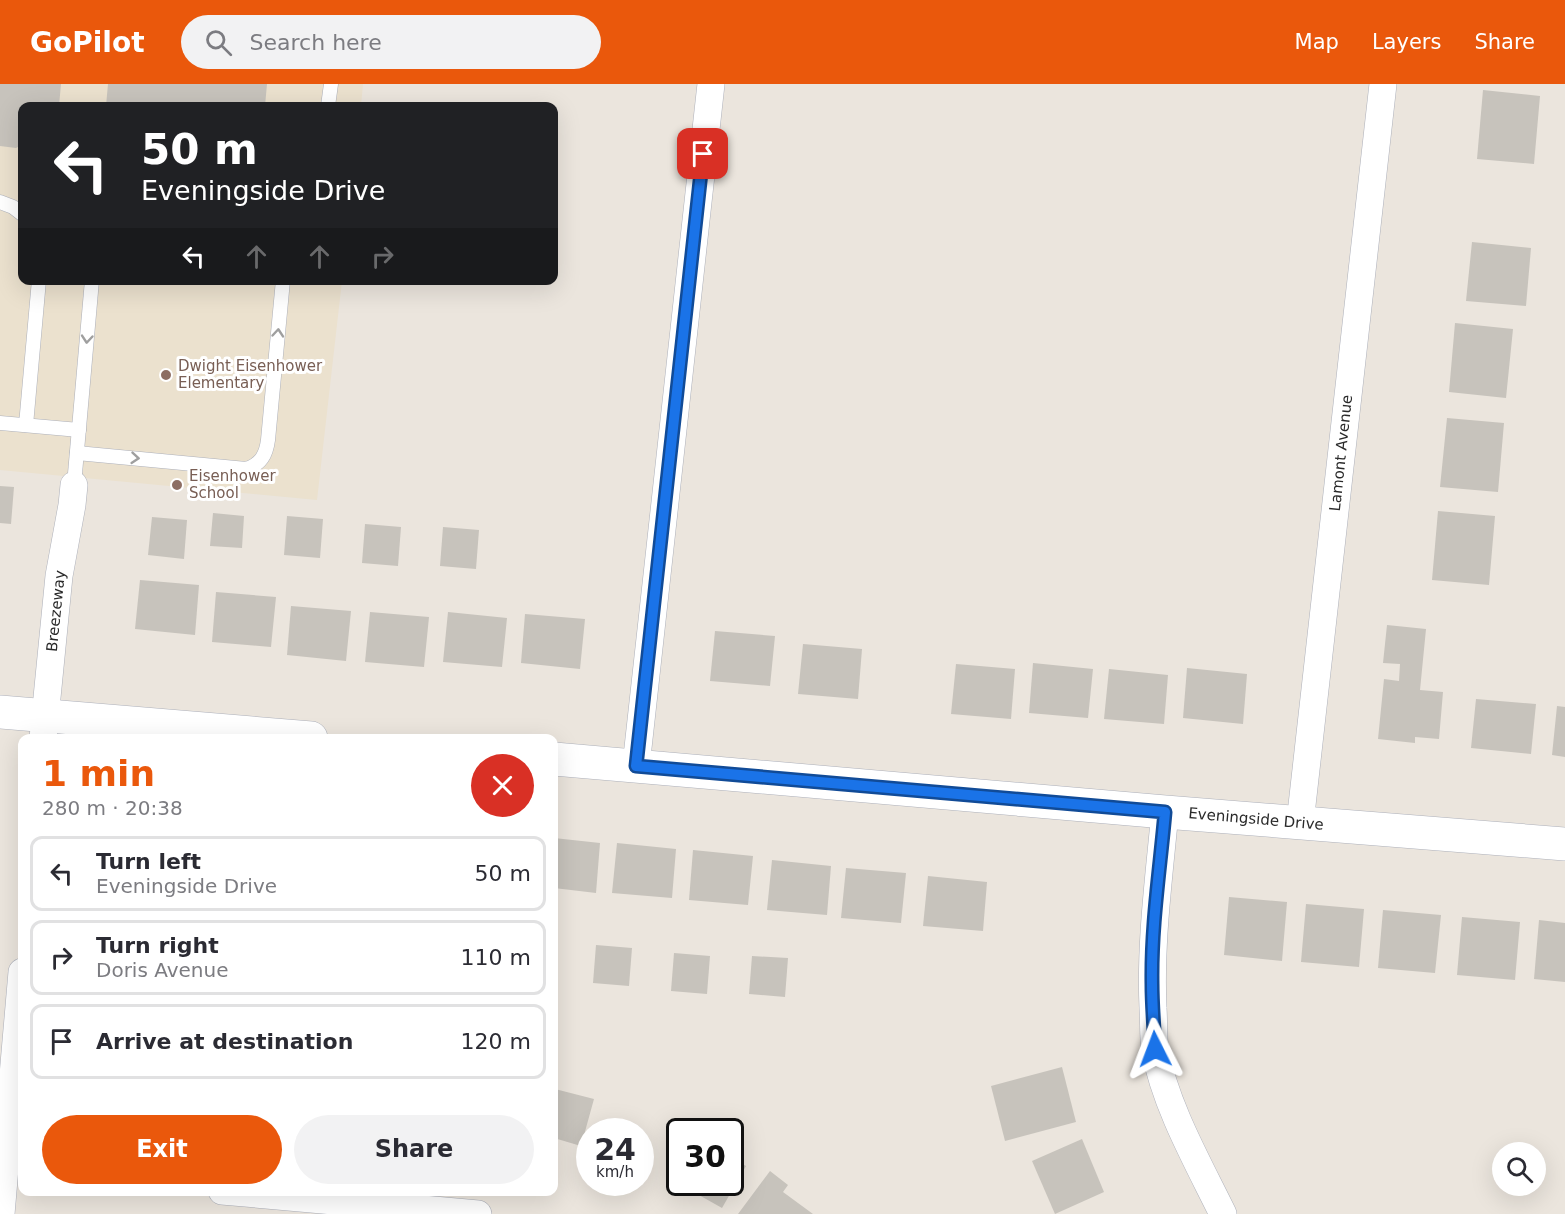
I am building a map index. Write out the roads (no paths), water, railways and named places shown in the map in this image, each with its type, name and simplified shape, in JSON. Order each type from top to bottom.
[{"type":"street","points":[[636,766],[711,84]]},
{"type":"street","name":"Lamont Avenue","points":[[1300,823],[1383,84]]},
{"type":"street","name":"Breezeway","points":[[44,727],[59,576],[74,485]]},
{"type":"street","points":[[0,712],[44,727],[214,734]]},
{"type":"street","name":"Eveningside Drive","points":[[558,759],[1565,844]]},
{"type":"street","points":[[1165,812],[1153,948],[1155,1049],[1167,1092],[1223,1214]]},
{"type":"street","points":[[1,1214],[14,1173],[18,1072]]},
{"type":"street","points":[[278,1196],[478,1214]]},
{"type":"lane","points":[[329,102],[331,84]]},
{"type":"lane","points":[[0,202],[18,211]]},
{"type":"lane","points":[[26,425],[39,285]]},
{"type":"lane","points":[[74,485],[92,285]]},
{"type":"lane","points":[[77,453],[246,469],[254,466],[267,451],[283,285]]},
{"type":"lane","points":[[0,423],[79,430]]},
{"type":"place","name":"Dwight Eisenhower Elementary","points":[[166,375]]},
{"type":"place","name":"Eisenhower School","points":[[177,485]]}]
